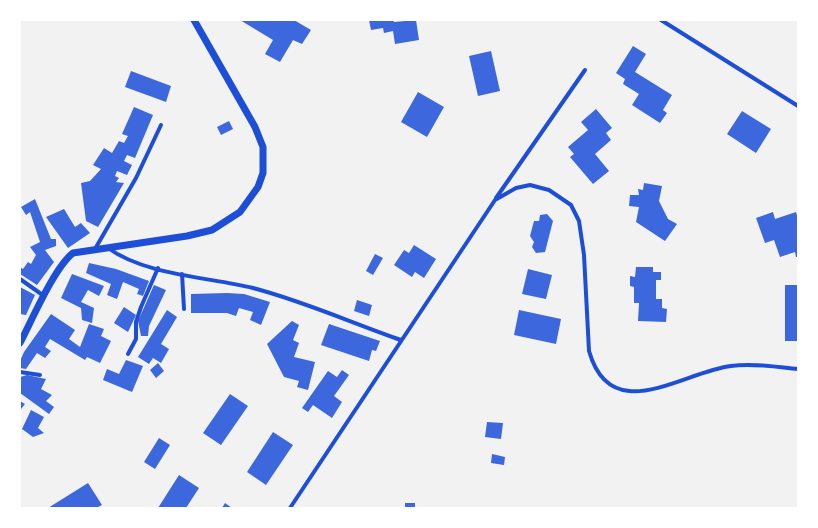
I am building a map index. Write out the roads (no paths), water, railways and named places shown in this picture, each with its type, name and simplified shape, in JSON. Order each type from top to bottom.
[{"type":"street","points":[[20,343],[44,296],[66,259],[73,253],[187,236],[212,230],[240,212],[258,187],[263,173],[263,146],[255,127],[194,20]]},
{"type":"street","points":[[661,20],[798,106]]},
{"type":"street","points":[[290,508],[495,200],[585,70]]},
{"type":"street","points":[[95,249],[136,178],[161,125]]},
{"type":"street","points":[[495,200],[516,188],[530,185],[549,190],[571,205],[579,220],[584,255],[589,351],[593,366],[603,380],[616,388],[633,392],[648,391],[731,366],[758,365],[798,369]]},
{"type":"street","points":[[107,248],[118,256],[142,265],[273,294],[402,340]]},
{"type":"street","points":[[128,354],[136,339],[136,322],[141,307],[158,268]]},
{"type":"street","points":[[182,274],[184,309]]},
{"type":"street","points":[[20,279],[44,296]]},
{"type":"street","points":[[20,372],[40,375]]}]
